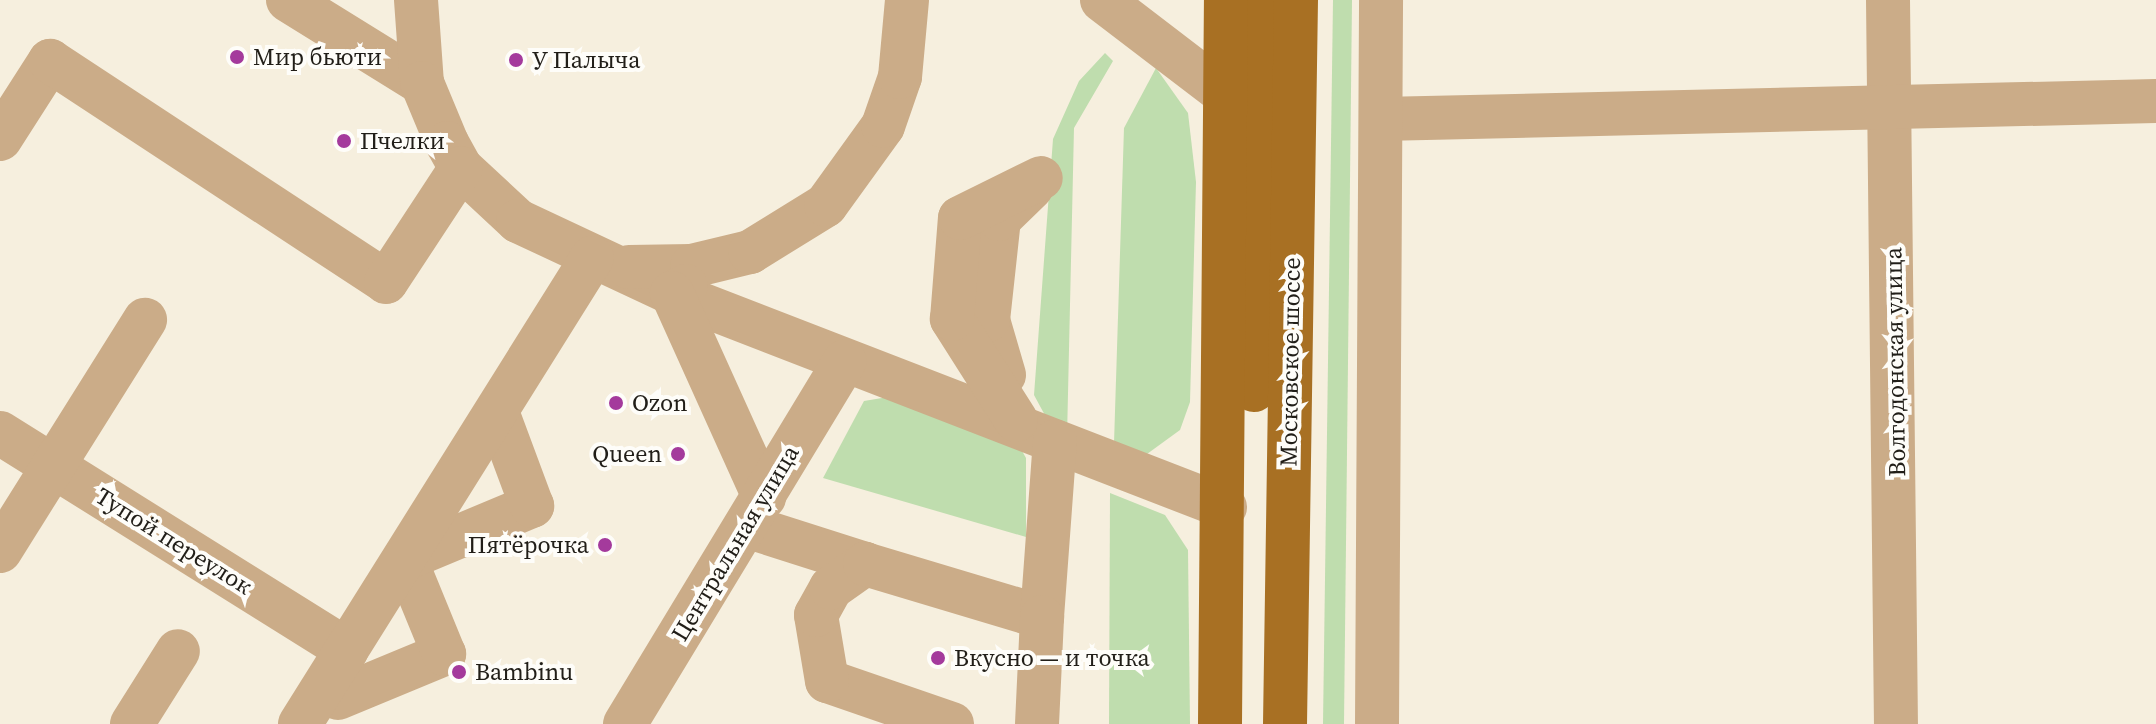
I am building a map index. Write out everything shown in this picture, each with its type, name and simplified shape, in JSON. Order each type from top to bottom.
[{"type":"main road","points":[[1220,724],[1225,507],[1226,0]]},
{"type":"main road","name":"Московское шоссе","points":[[1251,724],[1258,0]]},
{"type":"main road","name":"Московское шоссе","points":[[1285,724],[1296,0]]},
{"type":"street","points":[[288,0],[422,83]]},
{"type":"street","points":[[416,0],[422,83],[461,168],[518,221],[672,293],[1225,507]]},
{"type":"street","points":[[672,293],[796,228],[860,167],[900,77],[907,0]]},
{"type":"street","points":[[1102,0],[1225,94]]},
{"type":"street","points":[[1377,724],[1381,0]]},
{"type":"street","name":"Волгодонская улица","points":[[1888,0],[1896,724]]},
{"type":"street","points":[[0,139],[50,61],[386,282],[461,168]]},
{"type":"street","points":[[1381,119],[2156,101]]},
{"type":"street","points":[[1041,178],[999,219],[988,320],[1016,420],[952,319],[960,218],[1041,178]]},
{"type":"street","points":[[592,258],[657,268],[750,252]]},
{"type":"street","points":[[300,724],[341,687],[405,559],[592,258]]},
{"type":"street","points":[[672,293],[755,511],[865,564],[1042,617]]},
{"type":"street","points":[[0,551],[145,320]]},
{"type":"street","name":"Центральная улица","points":[[625,724],[845,361]]},
{"type":"street","points":[[405,559],[532,506],[497,412]]},
{"type":"street","name":"Тупой переулок","points":[[0,433],[54,466],[341,687]]},
{"type":"street","points":[[1037,724],[1055,441]]},
{"type":"street","points":[[341,687],[444,654],[405,559]]},
{"type":"street","points":[[865,564],[831,588],[816,615],[827,681],[952,724]]},
{"type":"street","points":[[132,724],[178,651]]},
{"type":"green space","points":[[1333,0],[1352,0],[1344,724],[1323,724]]},
{"type":"green space","points":[[1105,53],[1113,61],[1074,128],[1067,438],[1054,432],[1034,395],[1053,139],[1079,81]]},
{"type":"green space","points":[[1156,68],[1188,113],[1196,182],[1190,402],[1180,430],[1147,454],[1114,443],[1124,128]]},
{"type":"green space","points":[[906,394],[1013,435],[1026,458],[1026,537],[823,478],[864,401]]},
{"type":"green space","points":[[1110,493],[1165,515],[1188,550],[1190,724],[1109,724]]},
{"type":"place","name":"Мир бьюти","points":[[237,57]]},
{"type":"place","name":"У Палыча","points":[[516,60]]},
{"type":"place","name":"Пчелки","points":[[344,141]]},
{"type":"place","name":"Ozon","points":[[616,403]]},
{"type":"place","name":"Queen","points":[[678,454]]},
{"type":"place","name":"Пятёрочка","points":[[605,545]]},
{"type":"place","name":"Вкусно — и точка","points":[[938,658]]},
{"type":"place","name":"Bambinu","points":[[459,672]]}]
